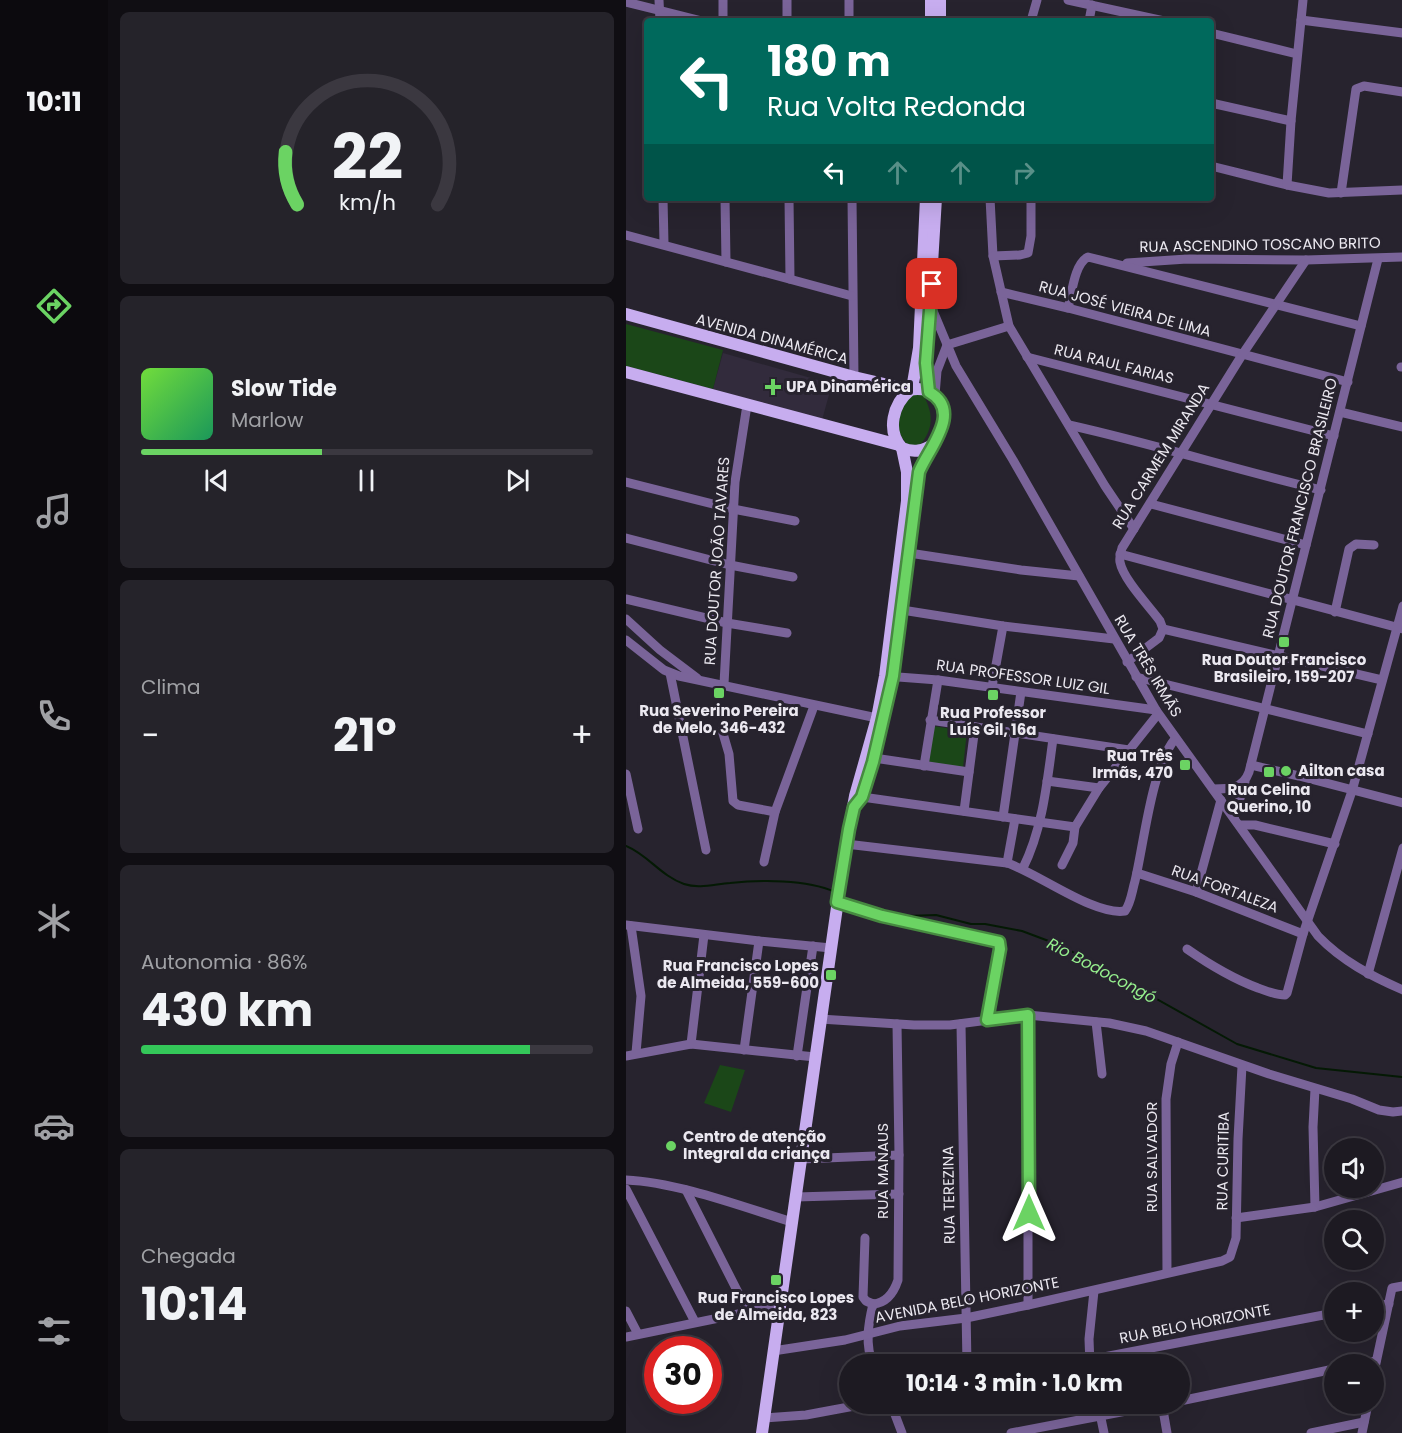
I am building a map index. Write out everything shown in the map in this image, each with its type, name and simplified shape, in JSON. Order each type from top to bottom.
[{"type":"main road","points":[[931,0],[931,18]]},
{"type":"main road","points":[[940,18],[941,0]]},
{"type":"main road","points":[[762,1433],[846,844],[889,676],[907,501],[907,472],[894,432],[894,415],[898,403],[911,390],[919,348],[926,201]]},
{"type":"main road","points":[[932,393],[926,363],[936,201]]},
{"type":"main road","name":"AVENIDA DINAMÉRICA","points":[[626,314],[854,377],[911,390]]},
{"type":"main road","points":[[626,372],[900,446],[921,450],[934,444]]},
{"type":"main road","points":[[857,800],[874,758],[902,610],[919,472],[941,430],[944,413],[942,404],[932,393],[924,389],[911,390]]},
{"type":"street","points":[[723,0],[723,18]]},
{"type":"street","points":[[786,0],[786,18]]},
{"type":"street","points":[[849,0],[849,18]]},
{"type":"street","points":[[1032,18],[1037,0]]},
{"type":"street","points":[[1068,0],[1142,18]]},
{"type":"street","points":[[1287,185],[1303,0]]},
{"type":"street","points":[[626,2],[659,5],[694,18]]},
{"type":"street","points":[[1090,18],[1092,5]]},
{"type":"street","points":[[1301,20],[1403,33]]},
{"type":"street","points":[[1214,34],[1297,54]]},
{"type":"street","points":[[1341,193],[1356,89],[1364,86],[1403,92]]},
{"type":"street","points":[[1214,104],[1291,121]]},
{"type":"street","points":[[1214,167],[1287,185],[1341,193],[1403,190]]},
{"type":"street","points":[[663,201],[664,244]]},
{"type":"street","points":[[725,201],[725,262]]},
{"type":"street","points":[[789,201],[790,279]]},
{"type":"street","points":[[852,201],[854,377]]},
{"type":"street","points":[[990,201],[993,255],[1008,326],[1105,486],[1134,529]]},
{"type":"street","points":[[993,255],[1028,253],[1031,236],[1031,201]]},
{"type":"street","points":[[626,235],[852,296]]},
{"type":"street","points":[[1068,308],[1082,261],[1092,257],[1361,326]]},
{"type":"street","name":"RUA ASCENDINO TOSCANO BRITO","points":[[1119,264],[1187,259],[1306,260],[1403,257]]},
{"type":"street","name":"RUA DOUTOR FRANCISCO BRASILEIRO","points":[[1245,782],[1321,490],[1378,258]]},
{"type":"street","name":"RUA CARMEM MIRANDA","points":[[1163,628],[1127,577],[1120,561],[1120,554],[1210,405],[1306,260]]},
{"type":"street","name":"RUA JOSÉ VIEIRA DE LIMA","points":[[1001,292],[1348,382]]},
{"type":"street","name":"RUA TRÊS IRMÃS","points":[[931,306],[956,366],[1013,460],[1127,662],[1175,739],[1318,936],[1333,950],[1368,974],[1403,990]]},
{"type":"street","points":[[932,393],[937,370],[947,345],[1008,326]]},
{"type":"street","name":"RUA RAUL FARIAS","points":[[1026,357],[1334,436]]},
{"type":"street","name":"RUA DOUTOR JOÃO TAVARES","points":[[724,684],[735,482],[747,405]]},
{"type":"street","points":[[1340,412],[1403,427]]},
{"type":"street","points":[[1069,425],[1116,435],[1321,490]]},
{"type":"street","points":[[626,482],[733,509],[796,521]]},
{"type":"street","points":[[1151,504],[1306,545]]},
{"type":"street","points":[[626,538],[730,565],[793,577]]},
{"type":"street","points":[[1335,612],[1349,549],[1355,544],[1374,545]]},
{"type":"street","points":[[909,553],[1020,570],[1079,576]]},
{"type":"street","points":[[1120,554],[1400,628]]},
{"type":"street","points":[[626,599],[727,623],[787,633]]},
{"type":"street","points":[[1187,949],[1226,975],[1275,994],[1287,993],[1303,934],[1352,791],[1382,680],[1400,628],[1403,606]]},
{"type":"street","points":[[902,610],[1003,626],[1114,639]]},
{"type":"street","points":[[626,620],[697,678]]},
{"type":"street","points":[[992,687],[1003,626]]},
{"type":"street","points":[[1127,662],[1159,638],[1163,628],[1382,680]]},
{"type":"street","points":[[626,640],[670,673],[877,718]]},
{"type":"street","points":[[670,673],[706,850]]},
{"type":"street","name":"RUA PROFESSOR LUIZ GIL","points":[[889,676],[992,687],[1157,712]]},
{"type":"street","points":[[1136,677],[1368,734]]},
{"type":"street","points":[[924,766],[938,680]]},
{"type":"street","points":[[1003,817],[1021,692]]},
{"type":"street","points":[[764,862],[775,812],[814,706]]},
{"type":"street","points":[[1061,865],[1073,843],[1075,827],[1098,788],[1157,712]]},
{"type":"street","points":[[930,720],[1129,750]]},
{"type":"street","points":[[964,811],[975,728]]},
{"type":"street","points":[[722,730],[731,766],[732,798],[738,805],[775,812]]},
{"type":"street","points":[[1023,868],[1033,849],[1054,739]]},
{"type":"street","points":[[846,844],[1007,863],[1023,868],[1074,896],[1116,911],[1125,911],[1129,906],[1137,873],[1158,772],[1168,747],[1175,739]]},
{"type":"street","points":[[874,758],[969,772]]},
{"type":"street","points":[[1251,765],[1403,803]]},
{"type":"street","points":[[626,774],[638,829]]},
{"type":"street","points":[[1047,781],[1098,788]]},
{"type":"street","points":[[1245,782],[1236,821],[1335,844]]},
{"type":"street","points":[[1213,789],[1230,788],[1245,782]]},
{"type":"street","points":[[857,800],[964,811],[1075,827]]},
{"type":"street","points":[[1196,892],[1221,800]]},
{"type":"street","points":[[1007,863],[1015,819]]},
{"type":"street","points":[[1368,974],[1398,882],[1403,848]]},
{"type":"street","name":"RUA FORTALEZA","points":[[1137,873],[1196,892],[1303,934]]},
{"type":"street","points":[[839,893],[891,918],[999,942],[1000,949],[987,1020]]},
{"type":"street","points":[[815,1057],[691,1044],[631,1054],[641,996],[628,926],[831,948]]},
{"type":"street","points":[[691,1044],[704,935]]},
{"type":"street","points":[[744,1050],[759,942]]},
{"type":"street","points":[[797,1056],[813,946]]},
{"type":"street","points":[[1028,1015],[1028,1305]]},
{"type":"street","points":[[820,1019],[896,1024],[961,1024],[1028,1015],[1096,1022],[1146,1031],[1242,1066],[1352,1099],[1379,1110],[1403,1111]]},
{"type":"street","points":[[1096,1022],[1102,1074]]},
{"type":"street","name":"RUA MANAUS","points":[[873,1304],[881,1303],[887,1298],[896,1287],[898,1280],[899,1155],[896,1024]]},
{"type":"street","name":"RUA TEREZINA","points":[[961,1024],[967,1354]]},
{"type":"street","name":"RUA SALVADOR","points":[[1167,1272],[1166,1099],[1171,1064],[1178,1042]]},
{"type":"street","name":"RUA CURITIBA","points":[[1167,1272],[1222,1261],[1230,1257],[1236,1238],[1242,1066]]},
{"type":"street","points":[[1315,1089],[1313,1127],[1315,1207]]},
{"type":"street","points":[[801,1159],[899,1155]]},
{"type":"street","points":[[626,1180],[686,1190],[792,1222]]},
{"type":"street","points":[[1236,1218],[1315,1207],[1403,1182]]},
{"type":"street","points":[[626,1189],[695,1322]]},
{"type":"street","points":[[686,1190],[748,1312]]},
{"type":"street","points":[[796,1197],[899,1194]]},
{"type":"street","points":[[865,1238],[863,1297],[873,1304],[868,1334],[870,1354]]},
{"type":"street","name":"AVENIDA BELO HORIZONTE","points":[[773,1351],[845,1340],[900,1326],[965,1318],[1094,1291],[1167,1272]]},
{"type":"street","points":[[1377,1354],[1392,1288],[1403,1286]]},
{"type":"street","points":[[1090,1354],[1094,1291]]},
{"type":"street","points":[[626,1336],[748,1312],[780,1303]]},
{"type":"street","points":[[1384,1305],[1388,1304]]},
{"type":"street","points":[[626,1311],[638,1334]]},
{"type":"street","name":"RUA BELO HORIZONTE","points":[[1129,1354],[1324,1315]]},
{"type":"street","points":[[1190,1399],[1324,1372]]},
{"type":"street","points":[[764,1418],[806,1415],[839,1409]]},
{"type":"street","points":[[895,1414],[902,1433]]},
{"type":"street","points":[[1010,1433],[1049,1429],[1111,1414]]},
{"type":"street","points":[[1164,1414],[1167,1433]]},
{"type":"street","points":[[1362,1433],[1366,1414]]},
{"type":"street","points":[[1101,1416],[1104,1433]]},
{"type":"street","points":[[1311,1433],[1364,1422]]},
{"type":"shaded area","name":"UPA Dinamérica","points":[[723,353],[832,384],[822,420],[713,389]]},
{"type":"green space","points":[[626,324],[723,350],[713,389],[626,366]]},
{"type":"green space","points":[[914,394],[923,395],[931,416],[926,436],[917,448],[909,447],[898,426],[899,413]]},
{"type":"green space","points":[[932,726],[967,731],[963,768],[928,763]]},
{"type":"green space","points":[[720,1065],[745,1070],[731,1112],[704,1103]]},
{"type":"waterway","name":"Rio Bodocongó","points":[[626,846],[668,876],[684,884],[701,886],[755,881],[783,882],[811,885],[835,892]]},
{"type":"waterway","name":"Rio Bodocongó","points":[[842,897],[847,901],[907,916],[936,915],[971,924],[985,924],[1022,931],[1062,946],[1237,1044],[1316,1068],[1403,1077]]},
{"type":"place","name":"UPA Dinamérica","points":[[773,387]]},
{"type":"place","name":"Rua Doutor Francisco Brasileiro, 159-207","points":[[1284,642]]},
{"type":"place","name":"Rua Severino Pereira de Melo, 346-432","points":[[719,693]]},
{"type":"place","name":"Rua Professor Luís Gil, 16a","points":[[993,695]]},
{"type":"place","name":"Rua Três Irmãs, 470","points":[[1185,765]]},
{"type":"place","name":"Ailton casa","points":[[1286,771]]},
{"type":"place","name":"Rua Celina Querino, 10","points":[[1269,772]]},
{"type":"place","name":"Rua Francisco Lopes de Almeida, 559-600","points":[[831,975]]},
{"type":"place","name":"Centro de atenção Integral da criança","points":[[671,1146]]},
{"type":"place","name":"Rua Francisco Lopes de Almeida, 823","points":[[776,1280]]},
{"type":"route","points":[[932,284],[926,363],[929,392],[935,395],[942,404],[943,422],[939,437],[919,472],[893,676],[873,762],[862,797],[854,807],[837,902],[901,921],[999,942],[1000,949],[987,1020],[1028,1015],[1029,1213]]}]
